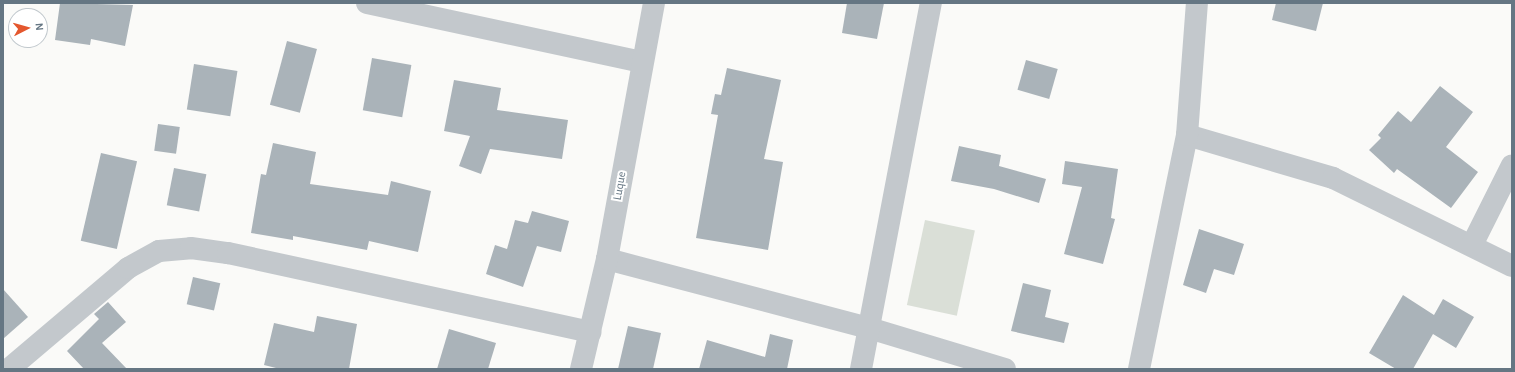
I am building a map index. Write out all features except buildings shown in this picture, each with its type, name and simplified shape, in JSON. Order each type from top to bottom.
[{"type":"street","points":[[367,3],[642,62]]},
{"type":"street","name":"Luque","points":[[581,369],[607,258],[654,3]]},
{"type":"street","points":[[861,369],[931,3]]},
{"type":"street","points":[[1138,369],[1187,135],[1197,3]]},
{"type":"street","points":[[1187,135],[1333,178],[1512,266]]},
{"type":"street","points":[[1472,245],[1512,165]]},
{"type":"street","points":[[9,369],[128,268],[159,252],[191,248],[228,253],[590,332]]},
{"type":"street","points":[[607,258],[869,328],[1005,369]]},
{"type":"shaded area","points":[[925,220],[975,231],[957,316],[907,305]]}]
